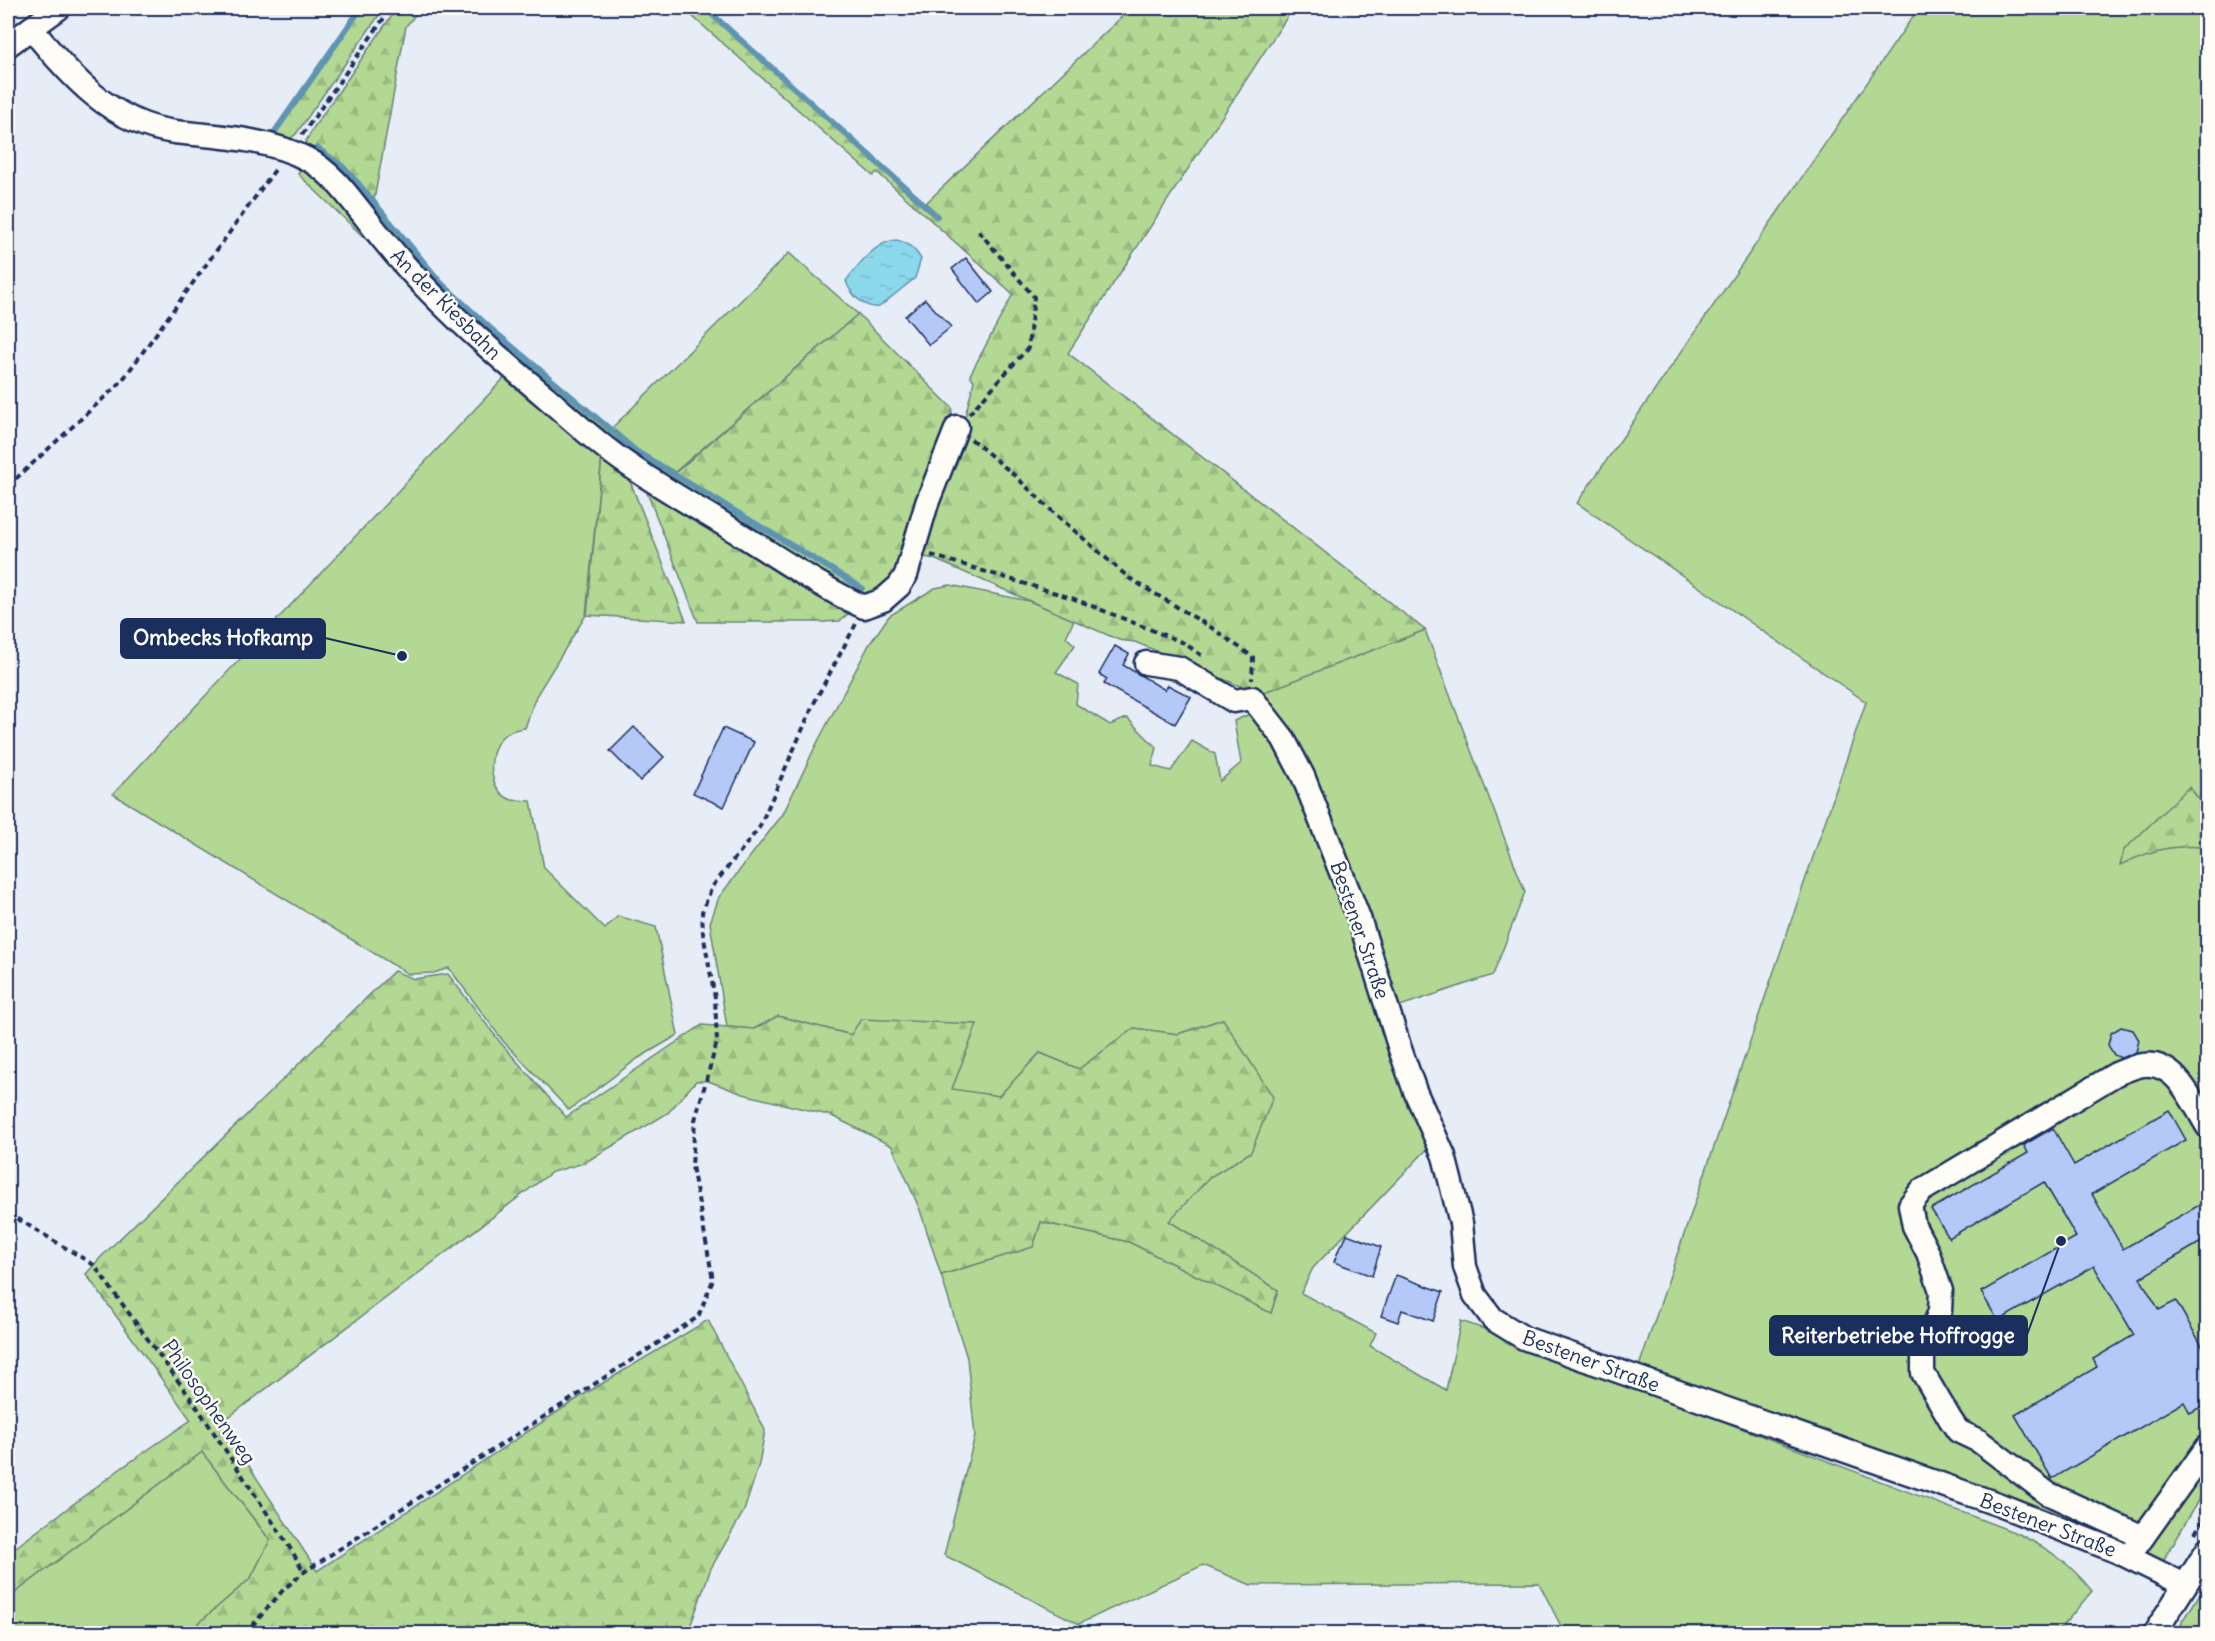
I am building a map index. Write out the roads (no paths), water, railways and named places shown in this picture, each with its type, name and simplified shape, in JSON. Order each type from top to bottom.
[{"type":"street","points":[[8,45],[59,8]]},
{"type":"street","name":"An der Kiesbahn","points":[[31,28],[59,63],[85,88],[103,102],[137,122],[172,131],[265,143],[308,160],[334,178],[392,250],[431,293],[505,362],[606,449],[799,570],[848,600],[864,607],[883,600],[899,586],[911,563],[927,503],[957,427]]},
{"type":"street","name":"Bestener Straße","points":[[1146,663],[1179,668],[1234,701],[1252,698],[1284,738],[1303,776],[1359,918],[1415,1091],[1444,1156],[1461,1223],[1465,1267],[1475,1295],[1493,1318],[1524,1338],[2014,1511],[2129,1557],[2185,1585]]},
{"type":"street","points":[[2143,1537],[2047,1493],[1979,1441],[1958,1431],[1931,1390],[1923,1373],[1923,1354],[1940,1311],[1941,1291],[1928,1252],[1914,1226],[1910,1205],[1921,1191],[2116,1074],[2144,1064],[2162,1066],[2176,1076],[2208,1128]]},
{"type":"street","points":[[2129,1557],[2208,1446]]},
{"type":"street","points":[[2012,1465],[2014,1511]]},
{"type":"street","points":[[2154,1634],[2208,1550]]},
{"type":"water","points":[[896,240],[910,246],[921,259],[915,278],[879,307],[868,306],[855,295],[846,281],[874,249]]},
{"type":"waterway","points":[[276,130],[361,8]]},
{"type":"waterway","points":[[705,8],[937,216]]},
{"type":"waterway","points":[[317,148],[342,166],[356,181],[441,283],[490,328],[637,452],[862,588]]},
{"type":"place","name":"Ombecks Hofkamp","points":[[402,656]]},
{"type":"place","name":"Reiterbetriebe Hoffrogge","points":[[2061,1241]]}]
